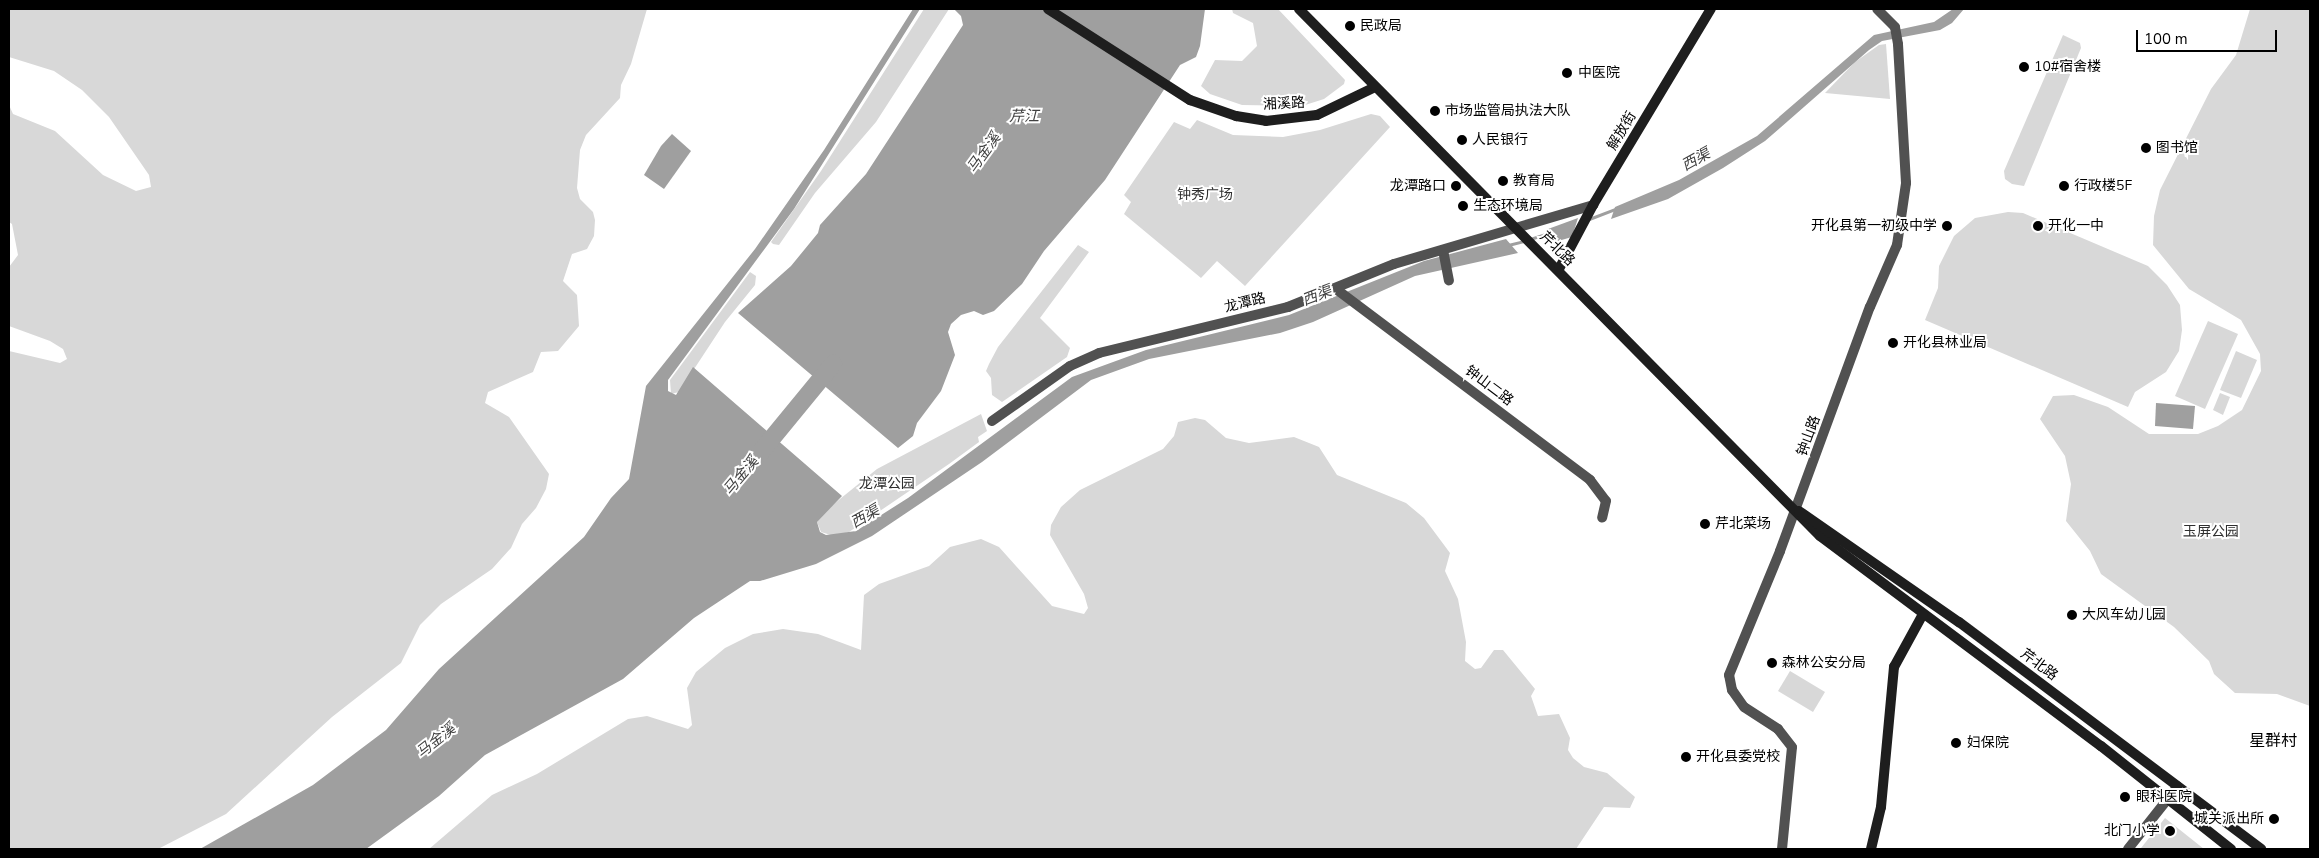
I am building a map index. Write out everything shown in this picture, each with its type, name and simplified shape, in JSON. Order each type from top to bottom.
[{"type":"main road","name":"湘溪路","points":[[1048,9],[1190,100],[1236,116],[1266,121],[1293,120],[1336,108],[1375,87]]},
{"type":"main road","name":"芹北路","points":[[1299,9],[1559,269],[1796,509],[1820,536],[2168,799],[2231,849]]},
{"type":"main road","name":"解放街","points":[[1559,269],[1593,205],[1711,9]]},
{"type":"main road","name":"芹北路","points":[[1796,509],[1814,518],[1959,622],[2261,849]]},
{"type":"main road","points":[[1871,849],[1881,807],[1894,667],[1923,614]]},
{"type":"main road","points":[[1950,635],[1959,622]]},
{"type":"street","name":"钟山路","points":[[1782,849],[1792,748],[1778,729],[1744,707],[1732,690],[1730,674],[1796,509],[1870,307],[1897,245],[1903,219],[1906,183],[1898,44],[1895,27],[1876,9]]},
{"type":"street","name":"龙潭路","points":[[992,421],[1070,366],[1099,353],[1253,317],[1336,289],[1394,264],[1514,226],[1593,205]]},
{"type":"street","points":[[1443,250],[1449,280]]},
{"type":"street","name":"钟山二路","points":[[1336,289],[1590,480],[1606,501],[1602,518]]},
{"type":"street","points":[[2128,849],[2178,786]]},
{"type":"green space","points":[[9,9],[647,9],[631,64],[621,85],[620,98],[586,135],[580,150],[577,188],[580,199],[593,212],[595,220],[594,236],[587,249],[572,254],[563,281],[577,295],[579,326],[558,351],[541,352],[533,372],[488,392],[485,403],[509,417],[549,474],[546,489],[536,508],[522,524],[511,548],[492,569],[441,604],[420,625],[401,663],[332,717],[226,814],[158,849],[9,849],[9,351],[60,363],[67,359],[63,349],[50,341],[9,326],[9,267],[18,255],[12,224],[9,222],[9,105],[13,114],[55,131],[103,175],[136,191],[151,187],[149,175],[109,117],[82,90],[54,71],[9,57]]},
{"type":"green space","points":[[924,9],[949,9],[876,122],[815,193],[779,245],[773,244],[771,242],[821,171]]},
{"type":"green space","points":[[1232,9],[1278,9],[1345,80],[1344,84],[1324,99],[1302,106],[1242,105],[1210,94],[1201,86],[1215,60],[1242,61],[1257,46],[1253,23],[1233,13]]},
{"type":"green space","name":"玉屏公园","points":[[2250,9],[2310,9],[2310,706],[2277,694],[2235,693],[2214,674],[2209,661],[2174,627],[2101,574],[2090,551],[2066,521],[2071,484],[2065,456],[2040,419],[2053,396],[2074,395],[2108,407],[2149,434],[2198,434],[2218,426],[2242,410],[2261,371],[2260,354],[2241,320],[2189,289],[2153,245],[2154,216],[2160,190],[2211,89],[2236,55]]},
{"type":"green space","points":[[2063,35],[2080,43],[2081,48],[2024,186],[2012,184],[2005,179],[2004,171]]},
{"type":"green space","points":[[1886,44],[1890,99],[1825,93],[1855,62],[1879,45]]},
{"type":"green space","name":"钟秀广场","points":[[1371,114],[1380,116],[1390,127],[1245,286],[1217,261],[1201,278],[1124,214],[1131,202],[1124,195],[1174,122],[1190,129],[1197,120],[1233,135],[1283,137],[1320,130]]},
{"type":"green space","points":[[2008,212],[2023,213],[2148,266],[2167,285],[2180,305],[2182,330],[2179,351],[2166,372],[2135,392],[2128,407],[1925,320],[1938,288],[1939,266],[1954,236],[1975,218]]},
{"type":"green space","points":[[1078,245],[1089,252],[1040,318],[1070,348],[1067,357],[1002,402],[992,395],[991,378],[986,371],[989,364],[998,347]]},
{"type":"green space","points":[[750,272],[756,276],[755,285],[725,322],[679,392],[671,394],[670,380]]},
{"type":"green space","points":[[2208,321],[2238,334],[2205,409],[2175,396]]},
{"type":"green space","points":[[2236,351],[2257,360],[2241,398],[2220,390]]},
{"type":"green space","points":[[2220,393],[2230,397],[2223,415],[2213,410]]},
{"type":"green space","name":"龙潭公园","points":[[981,414],[987,431],[978,437],[979,442],[849,532],[834,536],[821,532],[817,522],[819,516],[877,469]]},
{"type":"green space","points":[[1195,418],[1205,420],[1226,438],[1249,443],[1294,437],[1319,447],[1337,475],[1406,503],[1424,518],[1450,553],[1445,571],[1458,599],[1466,642],[1465,661],[1475,669],[1481,668],[1494,650],[1503,650],[1535,689],[1531,696],[1538,716],[1559,714],[1570,738],[1568,750],[1573,758],[1584,767],[1607,773],[1635,797],[1630,808],[1604,807],[1576,849],[429,849],[492,795],[537,774],[628,719],[647,716],[688,729],[692,725],[687,688],[696,672],[725,648],[753,634],[783,629],[818,634],[861,650],[864,595],[879,584],[929,566],[950,547],[981,539],[999,547],[1052,606],[1084,614],[1088,608],[1084,594],[1050,535],[1051,525],[1061,507],[1080,490],[1163,449],[1174,436],[1178,422]]},
{"type":"green space","points":[[1790,671],[1825,692],[1813,712],[1778,691]]},
{"type":"green space","name":"北门小学","points":[[2165,818],[2204,849],[2141,848]]},
{"type":"water","points":[[913,9],[920,9],[794,209],[668,380],[668,391],[676,395],[693,367],[842,496],[817,522],[820,532],[826,535],[856,531],[908,498],[1072,377],[1146,350],[1289,315],[1424,261],[1506,239],[1518,253],[1415,276],[1313,322],[1280,333],[1149,359],[1091,380],[982,462],[872,536],[816,564],[760,581],[750,581],[694,618],[623,679],[485,755],[439,796],[366,849],[200,849],[313,785],[386,730],[439,669],[584,537],[611,498],[629,479],[646,386],[755,249],[824,150]]},
{"type":"water","name":"芹江","points":[[954,9],[1205,9],[1200,46],[1196,57],[1180,65],[1105,180],[1044,251],[1022,284],[994,311],[983,315],[974,311],[961,315],[951,324],[948,332],[955,355],[941,391],[917,423],[913,436],[898,448],[738,313],[791,266],[818,233],[820,225],[866,174],[963,25],[961,16]]},
{"type":"water","points":[[1953,9],[1964,9],[1952,23],[1940,30],[1882,41],[1869,50],[1765,141],[1723,168],[1668,199],[1611,219],[1615,207],[1679,180],[1757,136],[1874,35],[1934,22]]},
{"type":"water","points":[[672,134],[691,151],[664,189],[644,175],[661,146]]},
{"type":"water","points":[[1578,218],[1572,237],[1558,241],[1548,229]]},
{"type":"water","points":[[2156,403],[2195,406],[2193,429],[2155,426]]},
{"type":"waterway","name":"西渠","points":[[1589,219],[1618,208]]},
{"type":"waterway","name":"西渠","points":[[1530,239],[1552,232]]},
{"type":"waterway","name":"西渠","points":[[1508,245],[1524,241]]},
{"type":"waterway","name":"马金溪","points":[[759,454],[833,364]]},
{"type":"place","name":"民政局","points":[[1350,26]]},
{"type":"place","name":"10#宿舍楼","points":[[2024,67]]},
{"type":"place","name":"中医院","points":[[1567,73]]},
{"type":"place","name":"市场监管局执法大队","points":[[1435,111]]},
{"type":"place","name":"人民银行","points":[[1462,140]]},
{"type":"place","name":"图书馆","points":[[2146,148]]},
{"type":"place","name":"教育局","points":[[1503,181]]},
{"type":"place","name":"龙潭路口","points":[[1456,186]]},
{"type":"place","name":"行政楼5F","points":[[2064,186]]},
{"type":"place","name":"生态环境局","points":[[1463,206]]},
{"type":"place","name":"开化县第一初级中学","points":[[1947,226]]},
{"type":"place","name":"开化一中","points":[[2038,226]]},
{"type":"place","name":"开化县林业局","points":[[1893,343]]},
{"type":"place","name":"芹北菜场","points":[[1705,524]]},
{"type":"place","name":"大风车幼儿园","points":[[2072,615]]},
{"type":"place","name":"森林公安分局","points":[[1772,663]]},
{"type":"place","name":"妇保院","points":[[1956,743]]},
{"type":"place","name":"开化县委党校","points":[[1686,757]]},
{"type":"place","name":"眼科医院","points":[[2125,797]]},
{"type":"place","name":"城关派出所","points":[[2274,819]]},
{"type":"place","name":"北门小学","points":[[2170,831]]},
{"type":"district","name":"星群村","points":[[2273,741]]}]
